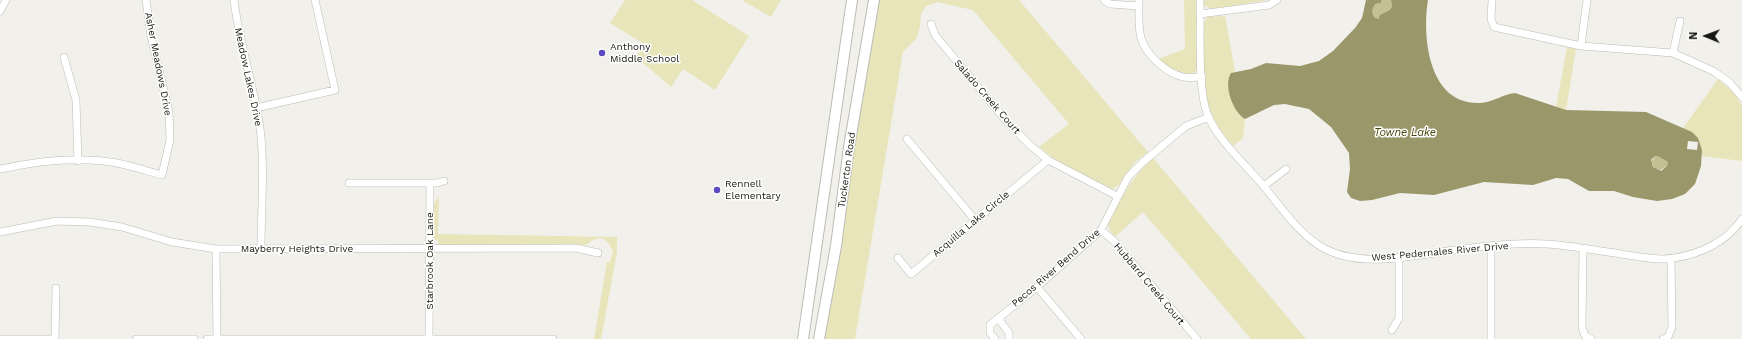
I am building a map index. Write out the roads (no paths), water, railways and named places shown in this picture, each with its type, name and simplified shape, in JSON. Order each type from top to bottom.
[{"type":"main road","name":"Tuckerton Road","points":[[803,339],[852,0]]},
{"type":"main road","name":"Tuckerton Road","points":[[819,339],[836,246],[849,148],[874,0]]},
{"type":"street","name":"Asher Meadows Drive","points":[[78,160],[117,163],[162,176],[170,140],[169,112],[151,36],[146,0]]},
{"type":"street","name":"Meadow Lakes Drive","points":[[234,0],[236,19],[261,136],[261,249]]},
{"type":"street","points":[[256,108],[335,90],[315,0]]},
{"type":"street","points":[[1104,0],[1110,4],[1139,3],[1140,36],[1144,46],[1157,62],[1169,72],[1184,77],[1202,77]]},
{"type":"street","name":"West Pedernales River Drive","points":[[1200,0],[1203,95],[1209,117],[1222,137],[1304,234],[1321,247],[1343,256],[1364,259],[1399,257],[1491,247],[1546,244],[1649,258],[1672,259],[1693,255],[1718,243],[1740,228],[1742,219]]},
{"type":"street","points":[[1200,14],[1270,5],[1277,0]]},
{"type":"street","points":[[1492,0],[1491,19],[1494,27],[1581,46],[1673,53],[1713,71],[1729,82],[1742,97]]},
{"type":"street","points":[[1581,46],[1587,0]]},
{"type":"street","points":[[0,12],[3,1]]},
{"type":"street","points":[[1673,53],[1680,21]]},
{"type":"street","name":"Salado Creek Court","points":[[931,24],[934,35],[1008,123],[1048,160],[1117,196]]},
{"type":"street","points":[[0,169],[44,162],[78,160],[76,100],[64,56]]},
{"type":"street","name":"Pecos River Bend Drive","points":[[995,339],[989,329],[990,325],[1037,287],[1101,230],[1128,177],[1143,162],[1186,126],[1209,117]]},
{"type":"street","points":[[907,139],[975,220]]},
{"type":"street","name":"Acquilla Lake Circle","points":[[898,258],[912,274],[1048,160]]},
{"type":"street","points":[[1264,186],[1286,169]]},
{"type":"street","points":[[349,183],[430,183],[444,181]]},
{"type":"street","name":"Starbrook Oak Lane","points":[[430,183],[430,339]]},
{"type":"street","name":"Mayberry Heights Drive","points":[[0,232],[57,221],[89,222],[122,227],[172,242],[216,249],[576,248],[598,253]]},
{"type":"street","name":"Hubbard Creek Court","points":[[1101,230],[1114,241],[1196,339]]},
{"type":"street","points":[[1491,247],[1492,339]]},
{"type":"street","points":[[216,249],[217,339]]},
{"type":"street","points":[[1583,249],[1582,327],[1588,337]]},
{"type":"street","points":[[1392,330],[1399,318],[1399,257]]},
{"type":"street","points":[[1665,338],[1672,327],[1672,259]]},
{"type":"street","points":[[1037,287],[1081,339]]},
{"type":"street","points":[[0,339],[55,339],[56,288]]},
{"type":"street","points":[[998,318],[1009,333],[1008,339]]},
{"type":"street","points":[[136,339],[194,339]]},
{"type":"street","points":[[207,339],[553,339]]},
{"type":"water","name":"Towne Lake","points":[[1366,0],[1381,0],[1381,3],[1375,4],[1372,11],[1374,17],[1379,19],[1380,15],[1392,7],[1391,0],[1428,0],[1426,32],[1428,49],[1432,66],[1439,81],[1449,93],[1463,101],[1480,103],[1489,102],[1515,93],[1566,110],[1646,112],[1692,132],[1698,138],[1702,150],[1701,166],[1695,184],[1685,194],[1672,199],[1657,201],[1633,197],[1614,191],[1589,191],[1568,179],[1556,178],[1533,185],[1484,182],[1434,195],[1400,193],[1372,200],[1360,201],[1351,198],[1347,192],[1350,169],[1349,153],[1331,127],[1309,109],[1285,104],[1274,105],[1245,119],[1233,105],[1230,98],[1228,84],[1231,73],[1251,69],[1266,63],[1300,66],[1319,61],[1333,51],[1355,28],[1362,18]],"holes":[[[1655,156],[1658,156],[1668,162],[1667,166],[1661,171],[1653,167],[1651,160]]]},
{"type":"place","name":"Anthony Middle School","points":[[602,53]]},
{"type":"place","name":"Rennell Elementary","points":[[717,190]]}]
